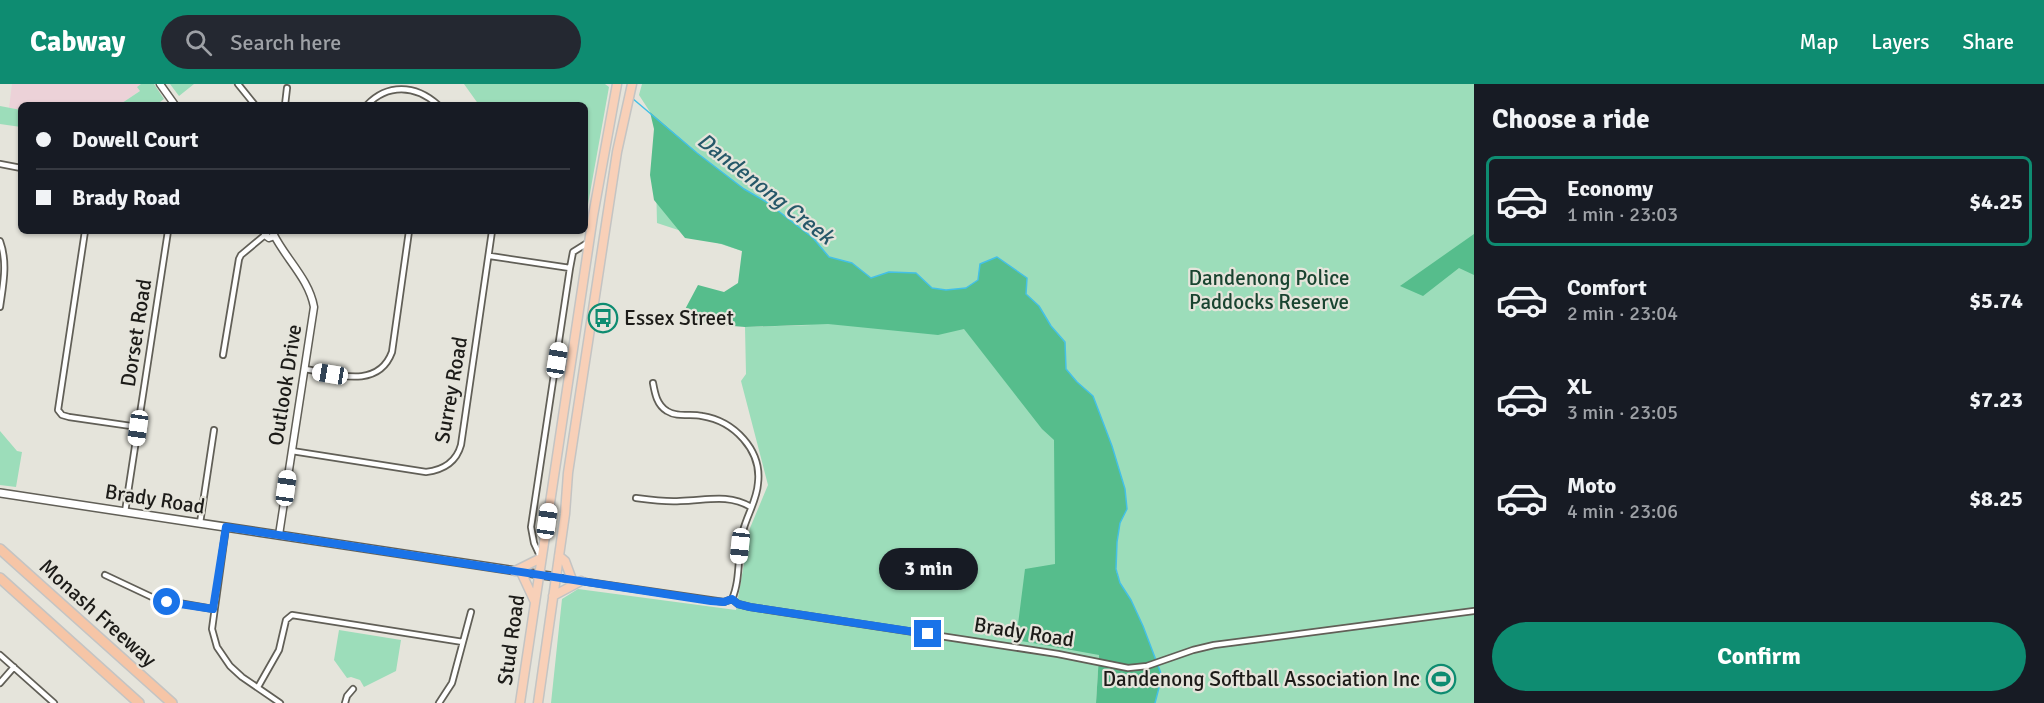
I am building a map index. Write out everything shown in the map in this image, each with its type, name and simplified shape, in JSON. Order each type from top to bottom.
[{"type":"highway","name":"Stud Road","points":[[520,703],[590,242],[617,84]]},
{"type":"highway","name":"Stud Road","points":[[538,703],[580,391],[617,152],[632,84]]},
{"type":"highway","name":"Monash Freeway","points":[[0,549],[172,703]]},
{"type":"highway","points":[[553,596],[577,581],[565,561],[559,556]]},
{"type":"highway","points":[[535,603],[518,572],[541,558]]},
{"type":"highway","name":"Monash Freeway","points":[[0,578],[139,703]]},
{"type":"highway","points":[[135,670],[180,703]]},
{"type":"main road","name":"Brady Road","points":[[0,493],[556,577]]},
{"type":"street","points":[[160,84],[173,102]]},
{"type":"street","points":[[238,84],[253,102]]},
{"type":"street","points":[[370,102],[380,92],[398,86],[418,91],[434,102]]},
{"type":"street","points":[[285,102],[287,88]]},
{"type":"street","points":[[0,164],[18,167]]},
{"type":"street","points":[[85,234],[58,410],[62,415],[69,417],[138,428]]},
{"type":"street","name":"Dorset Road","points":[[125,512],[168,234]]},
{"type":"street","points":[[224,355],[239,260],[241,255],[268,234]]},
{"type":"street","name":"Outlook Drive","points":[[268,234],[309,288],[314,307],[279,535]]},
{"type":"street","points":[[304,369],[359,378],[374,374],[387,362],[392,348],[409,234]]},
{"type":"street","name":"Surrey Road","points":[[292,452],[426,472],[438,470],[450,464],[461,445],[492,234]]},
{"type":"street","points":[[0,241],[5,268],[0,307]]},
{"type":"street","points":[[541,558],[534,543],[531,527],[570,268],[573,252],[590,242]]},
{"type":"street","points":[[490,256],[570,268]]},
{"type":"street","points":[[653,383],[659,405],[667,411],[674,415],[697,415],[716,420],[735,431],[755,457],[759,475],[757,490],[741,536],[735,592],[732,599]]},
{"type":"street","points":[[200,523],[214,430]]},
{"type":"street","points":[[636,498],[679,501],[720,498],[743,502],[751,507]]},
{"type":"street","points":[[226,527],[213,609],[212,629],[217,647],[230,666],[280,703]]},
{"type":"street","points":[[105,575],[156,599],[213,609]]},
{"type":"street","name":"Brady Road","points":[[556,577],[724,602],[732,599],[738,604],[750,607],[1058,654],[1124,667],[1140,667],[1214,645],[1474,611]]},
{"type":"street","points":[[439,703],[452,683],[471,612]]},
{"type":"street","points":[[258,687],[279,650],[286,620],[292,615],[463,642]]},
{"type":"street","points":[[0,655],[54,703]]},
{"type":"street","points":[[0,683],[14,668]]},
{"type":"street","points":[[345,703],[353,689]]},
{"type":"shaded area","points":[[12,84],[150,84],[123,102],[18,102],[18,110],[9,108]]},
{"type":"green space","points":[[141,84],[154,84],[164,99],[160,102],[124,102],[140,91],[137,87]]},
{"type":"green space","points":[[170,84],[194,84],[179,96]]},
{"type":"green space","points":[[464,84],[605,84],[609,87],[588,204],[588,102],[477,102]]},
{"type":"green space","name":"Dandenong Police Paddocks Reserve","points":[[642,84],[1474,84],[1474,703],[1155,703],[1162,676],[1143,626],[1120,583],[1116,567],[1055,499],[1055,565],[1099,655],[1096,703],[551,703],[562,599],[578,589],[736,610],[750,528],[768,485],[741,381],[746,374],[745,327],[812,325],[745,320],[742,251],[657,223],[655,140],[661,122],[650,112],[639,95]]},
{"type":"green space","points":[[0,106],[18,109],[18,127],[0,124]]},
{"type":"green space","points":[[650,112],[697,153],[813,238],[829,257],[852,263],[871,278],[889,272],[916,273],[932,288],[946,290],[966,288],[978,280],[980,264],[997,257],[1027,278],[1026,294],[1039,306],[1065,343],[1066,369],[1093,396],[1125,489],[1127,509],[1120,523],[1116,570],[1120,583],[1143,626],[1162,676],[1155,703],[1096,703],[1099,655],[1016,640],[1025,569],[1055,564],[1054,440],[1042,429],[964,329],[938,335],[828,324],[745,327],[710,324],[682,315],[698,285],[724,292],[738,283],[742,251],[722,244],[685,238],[654,200],[650,175],[654,129]]},
{"type":"green space","points":[[1474,234],[1474,275],[1459,268],[1423,296],[1400,286]]},
{"type":"green space","points":[[0,431],[17,451],[22,452],[16,487],[0,485]]},
{"type":"green space","points":[[339,630],[401,640],[396,671],[364,687],[360,680],[347,678],[334,660]]},
{"type":"waterway","name":"Dandenong Creek","points":[[632,98],[697,153],[813,238],[829,257],[852,263],[871,278],[889,272],[916,273],[932,288],[946,290],[966,288],[978,280],[980,264],[997,257],[1027,278],[1026,294],[1039,306],[1051,326],[1065,342],[1066,369],[1093,396],[1125,489],[1127,509],[1120,523],[1116,569],[1120,583],[1143,626],[1162,676],[1155,703]]},
{"type":"place","name":"Essex Street","points":[[603,318]]},
{"type":"place","name":"Dandenong Softball Association Inc","points":[[1441,679]]},
{"type":"route","points":[[167,602],[213,609],[226,527],[711,601],[724,602],[732,599],[738,604],[750,607],[928,634]]}]
